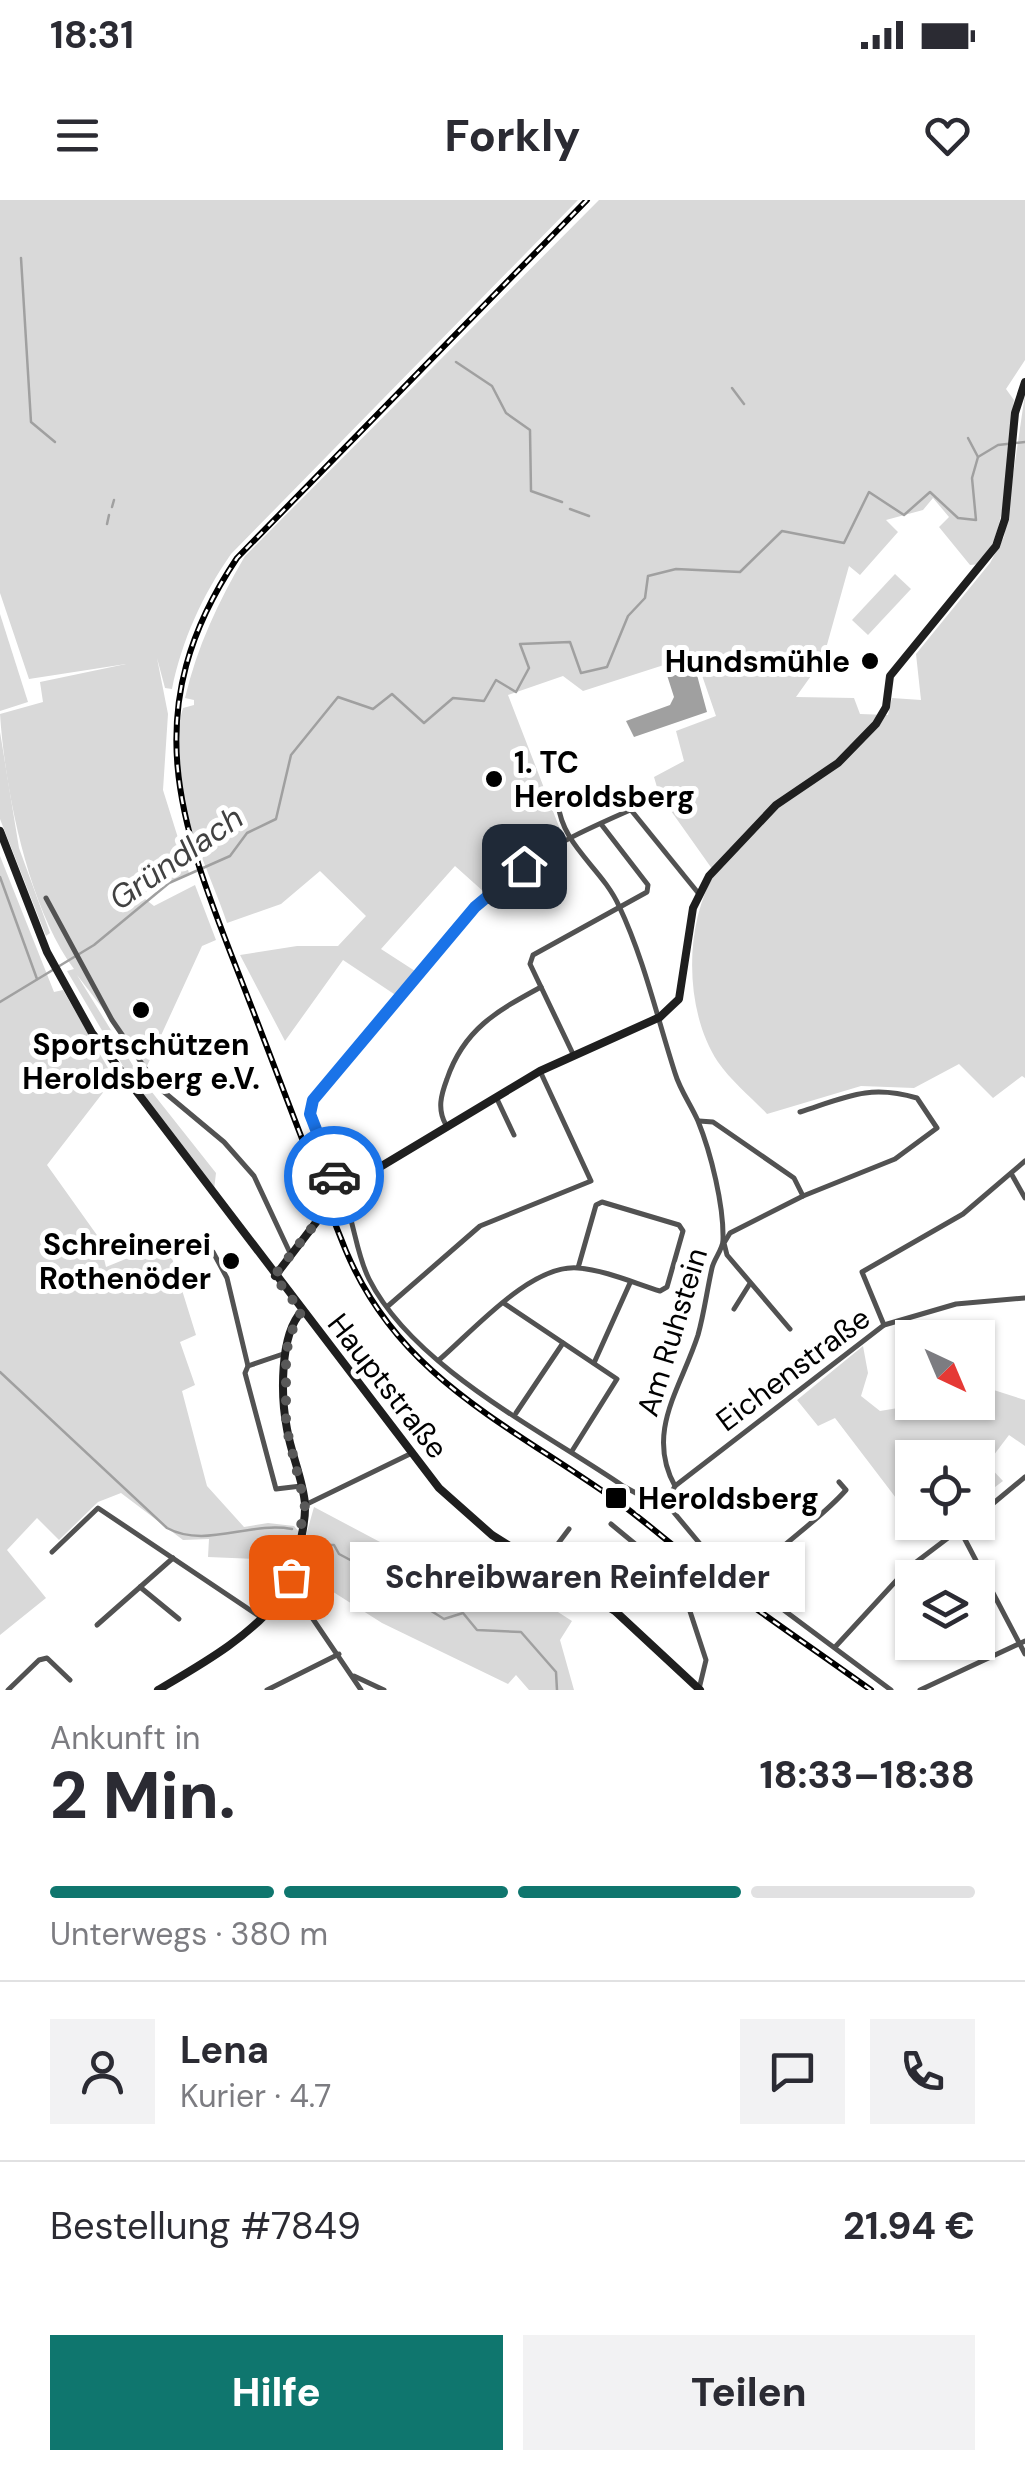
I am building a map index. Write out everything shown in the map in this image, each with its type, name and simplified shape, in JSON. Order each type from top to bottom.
[{"type":"street","points":[[274,1276],[340,1192],[496,1096],[540,1071],[660,1017],[679,999],[698,894],[747,835],[787,796],[838,762],[876,724],[886,708],[890,676],[988,558],[1007,505],[1013,437],[1025,382]]},
{"type":"street","points":[[658,798],[569,840],[502,881],[475,907],[313,1100],[310,1114],[365,1270],[388,1306],[439,1360],[646,1498],[666,1502],[701,1545],[891,1690]]},
{"type":"street","points":[[558,804],[560,822],[569,840]]},
{"type":"street","points":[[631,810],[698,894]]},
{"type":"street","points":[[574,1056],[530,964],[532,954],[647,892],[648,885],[600,824]]},
{"type":"street","name":"Hauptstraße","points":[[0,831],[47,952],[128,1086],[412,1453],[459,1508],[615,1611],[699,1690]]},
{"type":"street","name":"Am Ruhstein","points":[[569,840],[590,862],[620,907],[660,1017],[676,1076],[698,1121],[713,1167],[724,1242],[714,1261],[698,1336],[676,1388],[662,1442],[662,1462],[675,1486]]},
{"type":"street","points":[[46,898],[78,963],[158,1087],[224,1142],[254,1176],[291,1255]]},
{"type":"street","points":[[446,1125],[439,1106],[446,1081],[472,1031],[490,1015],[541,987]]},
{"type":"street","points":[[388,1306],[480,1226],[590,1181],[540,1071]]},
{"type":"street","points":[[790,1329],[748,1285],[727,1255],[724,1242],[730,1233],[803,1196],[896,1159],[937,1128],[917,1098],[888,1090],[869,1090],[800,1112]]},
{"type":"street","points":[[496,1096],[514,1136]]},
{"type":"street","points":[[698,1121],[713,1122],[794,1178],[803,1196]]},
{"type":"street","points":[[884,1325],[862,1272],[963,1214],[1025,1161]]},
{"type":"street","points":[[1012,1175],[1025,1198]]},
{"type":"street","points":[[439,1360],[540,1275],[578,1268],[660,1291],[667,1288],[683,1231],[679,1225],[614,1206],[596,1205],[578,1268]]},
{"type":"street","points":[[213,1252],[227,1278],[248,1366],[245,1373],[276,1489],[301,1486]]},
{"type":"street","points":[[594,1363],[631,1282]]},
{"type":"street","points":[[734,1309],[748,1285]]},
{"type":"street","name":"Eichenstraße","points":[[666,1502],[675,1486],[884,1325],[956,1304],[1025,1298]]},
{"type":"street","points":[[505,1304],[617,1379],[572,1451]]},
{"type":"street","points":[[158,1690],[212,1658],[262,1618],[281,1597],[292,1574],[305,1505],[286,1426],[286,1352],[296,1318],[302,1312]]},
{"type":"street","points":[[516,1414],[562,1343]]},
{"type":"street","points":[[248,1366],[286,1352]]},
{"type":"street","points":[[305,1505],[412,1453]]},
{"type":"street","points":[[995,1503],[1025,1477]]},
{"type":"street","points":[[746,1582],[788,1537],[838,1499],[846,1490],[839,1482]]},
{"type":"street","points":[[1018,1485],[1025,1495]]},
{"type":"street","points":[[52,1552],[98,1508],[262,1618]]},
{"type":"street","points":[[612,1524],[680,1581],[706,1660],[699,1690]]},
{"type":"street","points":[[542,1565],[569,1529]]},
{"type":"street","points":[[918,1560],[946,1540]]},
{"type":"street","points":[[966,1540],[1025,1654]]},
{"type":"street","points":[[97,1625],[173,1558]]},
{"type":"street","points":[[292,1574],[296,1594],[361,1690]]},
{"type":"street","points":[[835,1647],[895,1581]]},
{"type":"street","points":[[140,1587],[179,1620]]},
{"type":"street","points":[[281,1597],[296,1594]]},
{"type":"street","points":[[920,1690],[1022,1642]]},
{"type":"street","points":[[267,1690],[338,1654]]},
{"type":"street","points":[[8,1690],[39,1660],[48,1658],[70,1680]]},
{"type":"street","points":[[354,1676],[384,1690]]},
{"type":"shaded area","points":[[0,200],[578,200],[231,554],[194,619],[172,689],[165,688],[157,658],[168,714],[163,790],[189,873],[140,895],[154,906],[195,885],[216,940],[202,946],[147,1066],[77,975],[140,1077],[216,1173],[214,1190],[130,1078],[67,971],[74,969],[44,914],[13,812],[0,714],[43,702],[40,682],[126,664],[29,679],[0,593]]},
{"type":"shaded area","points":[[599,200],[1025,200],[1025,360],[1006,389],[1014,400],[1006,485],[991,546],[981,564],[970,565],[939,527],[949,517],[933,498],[923,510],[886,520],[898,532],[860,575],[849,566],[823,659],[796,697],[854,698],[860,714],[888,715],[892,698],[921,700],[916,654],[990,563],[1004,537],[1025,394],[1025,1078],[1022,1076],[993,1098],[959,1064],[914,1088],[861,1086],[767,1114],[718,1062],[699,1018],[692,968],[698,917],[715,873],[659,794],[654,777],[684,761],[676,731],[716,716],[695,655],[583,691],[563,676],[508,695],[563,837],[484,892],[455,866],[381,949],[415,971],[397,996],[343,960],[285,1041],[240,955],[297,946],[338,946],[366,916],[320,871],[281,904],[227,923],[188,819],[177,764],[183,708],[194,705],[194,700],[185,698],[217,608],[245,556]]},
{"type":"shaded area","points":[[895,574],[911,589],[868,635],[852,620]]},
{"type":"shaded area","points":[[0,614],[28,702],[0,711]]},
{"type":"shaded area","points":[[694,664],[707,712],[634,737],[626,721],[670,705],[674,697],[666,672]]},
{"type":"shaded area","points":[[0,732],[19,848],[50,933],[46,936],[0,819]]},
{"type":"shaded area","points":[[0,856],[54,992],[63,990],[119,1087],[105,1090],[47,1165],[99,1238],[106,1267],[167,1242],[196,1335],[180,1342],[195,1385],[182,1391],[207,1486],[244,1527],[268,1523],[294,1526],[305,1539],[314,1507],[463,1586],[480,1562],[572,1621],[560,1640],[574,1690],[529,1690],[516,1675],[508,1684],[382,1623],[283,1560],[208,1557],[209,1539],[183,1540],[121,1493],[98,1502],[59,1540],[37,1518],[7,1550],[46,1598],[0,1635]]},
{"type":"shaded area","points":[[863,1346],[868,1373],[861,1396],[880,1411],[895,1408],[895,1420],[995,1420],[995,1390],[1025,1400],[1025,1446],[1009,1435],[995,1453],[995,1440],[895,1440],[895,1497],[835,1418],[818,1426],[797,1400]]},
{"type":"waterway","points":[[21,258],[31,422],[55,442]]},
{"type":"waterway","points":[[456,362],[492,386],[506,413],[530,430],[531,491],[562,502]]},
{"type":"waterway","points":[[732,388],[744,404]]},
{"type":"waterway","points":[[968,438],[978,457]]},
{"type":"waterway","name":"Gründlach","points":[[0,1002],[94,945],[169,883],[230,856],[247,833],[276,819],[291,755],[338,697],[373,709],[392,694],[424,723],[453,698],[484,701],[496,680],[516,692],[529,668],[520,644],[570,642],[581,673],[607,667],[628,616],[645,598],[648,576],[676,569],[740,572],[782,531],[844,543],[869,492],[904,515],[930,492],[958,518],[976,520],[972,478],[978,457],[998,445],[1025,442]]},
{"type":"waterway","points":[[112,507],[114,500]]},
{"type":"waterway","points":[[570,509],[589,516]]},
{"type":"waterway","points":[[107,524],[109,515]]},
{"type":"waterway","points":[[0,877],[37,979]]},
{"type":"waterway","name":"Gründlach","points":[[0,1372],[167,1528],[197,1536],[260,1528],[292,1529]]},
{"type":"waterway","name":"Gründlach","points":[[307,1538],[321,1545],[334,1545],[339,1554],[371,1571],[390,1563],[404,1576],[401,1592],[444,1619],[463,1613],[477,1630],[521,1632],[556,1672],[557,1690]]},
{"type":"railway","points":[[587,200],[237,558],[204,617],[184,673],[177,727],[179,780],[189,833],[206,887],[346,1251],[369,1296],[397,1334],[464,1397],[621,1504],[730,1590],[871,1690]]},
{"type":"way so far","points":[[291,1577],[305,1505],[286,1426],[286,1352],[296,1318],[302,1312],[274,1276],[284,1268],[325,1206],[340,1192],[334,1176]]},
{"type":"place","name":"Hundsmühle","points":[[870,661]]},
{"type":"place","name":"1. TC Heroldsberg","points":[[494,779]]},
{"type":"place","name":"Sportschützen Heroldsberg e.V.","points":[[141,1010]]},
{"type":"place","name":"Schreinerei Rothenöder","points":[[231,1261]]},
{"type":"place","name":"Heroldsberg","points":[[616,1498]]},
{"type":"place","name":"Schreibwaren Reinfelder","points":[[291,1577]]},
{"type":"route","points":[[334,1176],[310,1114],[313,1100],[385,1019],[429,958],[475,907],[524,866]]}]
